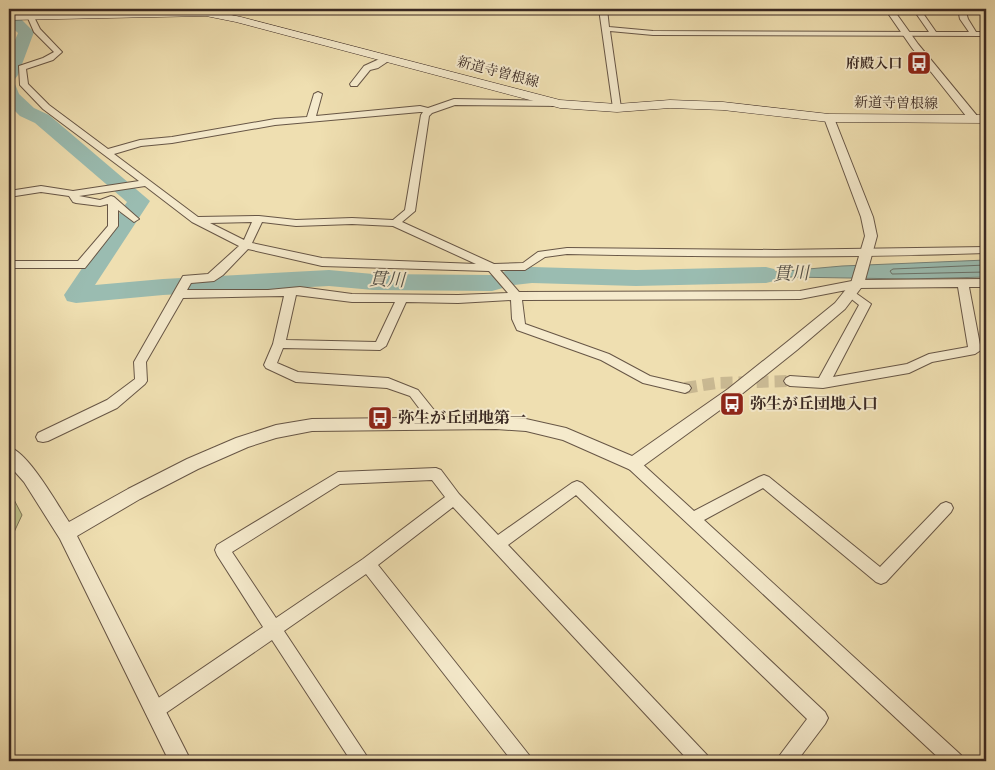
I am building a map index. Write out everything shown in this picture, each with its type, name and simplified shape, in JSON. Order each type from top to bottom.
[{"type":"main road","name":"新道寺曽根線","points":[[10,17],[29,14],[202,11],[560,104],[617,108],[670,104],[724,106],[829,118],[980,119]]},
{"type":"street","points":[[603,9],[617,108]]},
{"type":"street","points":[[888,9],[906,34],[980,119]]},
{"type":"street","points":[[917,9],[934,34]]},
{"type":"street","points":[[962,9],[964,19],[974,34]]},
{"type":"street","points":[[29,14],[37,30],[58,52],[51,60],[32,63],[22,68],[24,85],[46,107],[106,152],[143,183],[196,220],[245,246],[322,262],[493,270],[525,266],[542,254],[567,251],[753,255],[811,253],[867,255],[986,250]]},
{"type":"street","points":[[606,29],[653,33],[986,34]]},
{"type":"street","points":[[354,84],[367,68],[375,66],[388,58]]},
{"type":"street","points":[[311,119],[318,94]]},
{"type":"street","points":[[395,223],[410,211],[425,115],[429,111],[454,102],[560,104]]},
{"type":"street","points":[[106,152],[140,143],[172,140],[275,122],[420,109],[429,111]]},
{"type":"street","points":[[633,464],[762,370],[840,306],[854,288],[867,255],[870,236],[868,217],[829,118]]},
{"type":"street","points":[[73,194],[76,200],[100,203],[110,195],[143,183]]},
{"type":"street","points":[[9,194],[41,189],[73,194],[93,191],[110,195],[124,212],[134,219]]},
{"type":"street","points":[[10,265],[81,265],[113,226],[110,195]]},
{"type":"street","points":[[43,437],[112,404],[141,382],[140,362],[187,279],[210,278],[219,272],[245,246],[259,219]]},
{"type":"street","points":[[196,220],[259,219],[296,223],[352,220],[395,223],[493,270],[514,294],[517,321],[521,327],[605,357],[647,380],[685,388]]},
{"type":"street","points":[[183,289],[268,294],[291,292],[352,298],[458,299],[514,294],[800,295],[854,288],[986,283]]},
{"type":"street","points":[[790,382],[823,383],[910,368],[929,358],[976,350],[963,284]]},
{"type":"street","points":[[823,383],[865,304],[854,288]]},
{"type":"street","points":[[291,292],[279,344],[270,365],[296,377],[388,383],[414,393],[428,410],[431,424]]},
{"type":"street","points":[[279,344],[380,346],[402,298]]},
{"type":"street","points":[[66,533],[117,501],[245,440],[290,428],[312,425],[496,423],[526,425],[566,434],[633,464],[955,761]]},
{"type":"street","points":[[9,454],[30,477],[66,533],[180,761]]},
{"type":"street","points":[[360,761],[222,550],[338,478],[436,474],[454,498],[701,761]]},
{"type":"street","points":[[693,519],[764,481],[881,576],[946,508]]},
{"type":"street","points":[[498,544],[578,487],[820,718],[786,761]]},
{"type":"street","points":[[154,711],[368,564],[454,498]]},
{"type":"street","points":[[368,564],[523,761]]},
{"type":"green space","points":[[9,490],[22,515],[9,543]]},
{"type":"water","points":[[986,260],[986,277],[909,279],[730,276],[842,266]]},
{"type":"waterway","name":"貫川","points":[[9,75],[26,32],[14,21],[13,9]]},
{"type":"waterway","name":"貫川","points":[[9,88],[10,96],[27,112],[42,119],[139,201],[76,295],[163,287],[329,278],[373,282],[492,283],[513,277],[532,275],[636,278],[766,275]]},
{"type":"tunnel","points":[[685,388],[716,383],[790,381]]},
{"type":"place","name":"府殿入口","points":[[919,63]]},
{"type":"place","name":"弥生が丘団地入口","points":[[732,404]]},
{"type":"place","name":"弥生が丘団地第一","points":[[380,418]]}]
